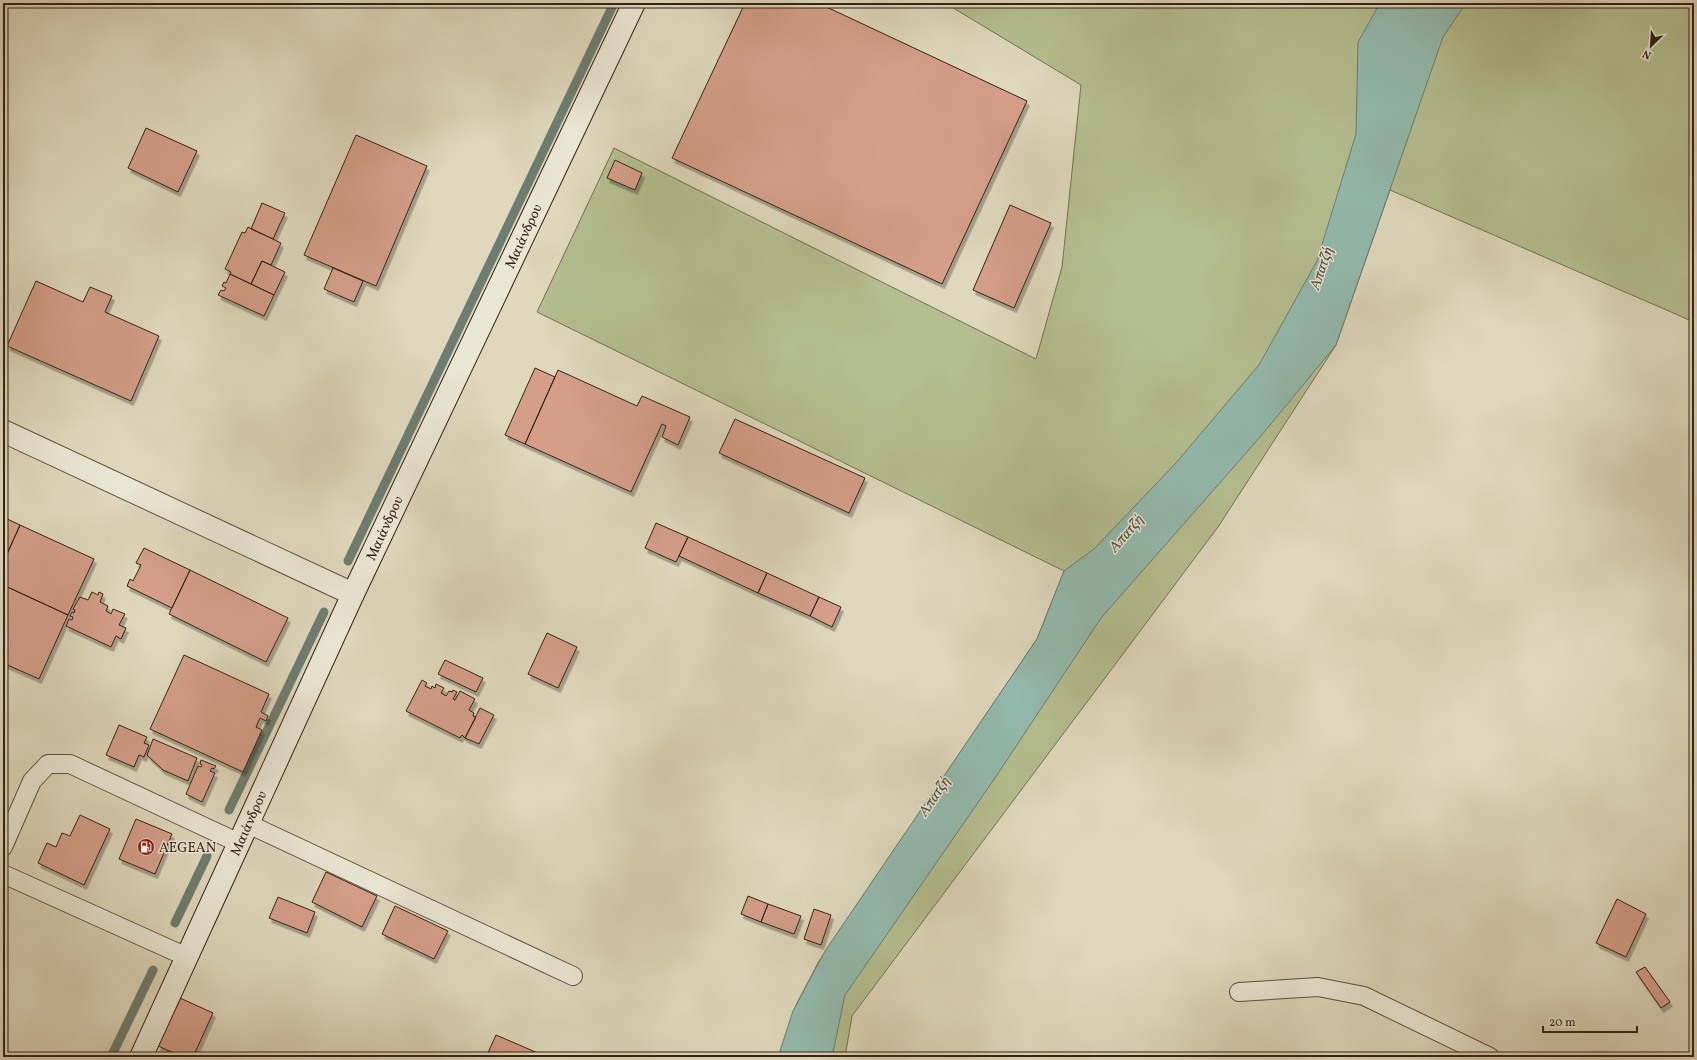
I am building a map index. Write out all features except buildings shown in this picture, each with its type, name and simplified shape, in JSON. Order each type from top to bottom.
[{"type":"main road","name":"Μαιάνδρου","points":[[141,1057],[353,594],[634,3]]},
{"type":"main road","points":[[3,431],[353,594]]},
{"type":"lane","points":[[3,847],[32,781],[48,764],[70,764],[244,833],[573,976]]},
{"type":"lane","points":[[3,874],[187,957]]},
{"type":"lane","points":[[1239,992],[1318,987],[1364,996],[1490,1057]]},
{"type":"green space","points":[[945,3],[1694,3],[1694,322],[1390,190],[1336,345],[1218,527],[852,1016],[845,1057],[787,1057],[796,1005],[819,961],[1037,639],[1064,571],[537,312],[614,148],[1036,359],[1062,267],[1081,85]]},
{"type":"water","name":"Απατζή","points":[[1380,3],[1466,3],[1443,37],[1336,345],[1261,436],[1101,618],[997,775],[845,995],[832,1057],[778,1057],[793,1011],[825,951],[1037,639],[1064,571],[1094,549],[1175,464],[1259,365],[1317,261],[1356,134],[1358,42]]},
{"type":"waterway","points":[[348,561],[614,3]]},
{"type":"waterway","points":[[229,810],[324,612]]},
{"type":"waterway","points":[[175,923],[207,856]]},
{"type":"waterway","points":[[111,1057],[153,970]]},
{"type":"place","name":"AEGEAN","points":[[146,847]]}]
